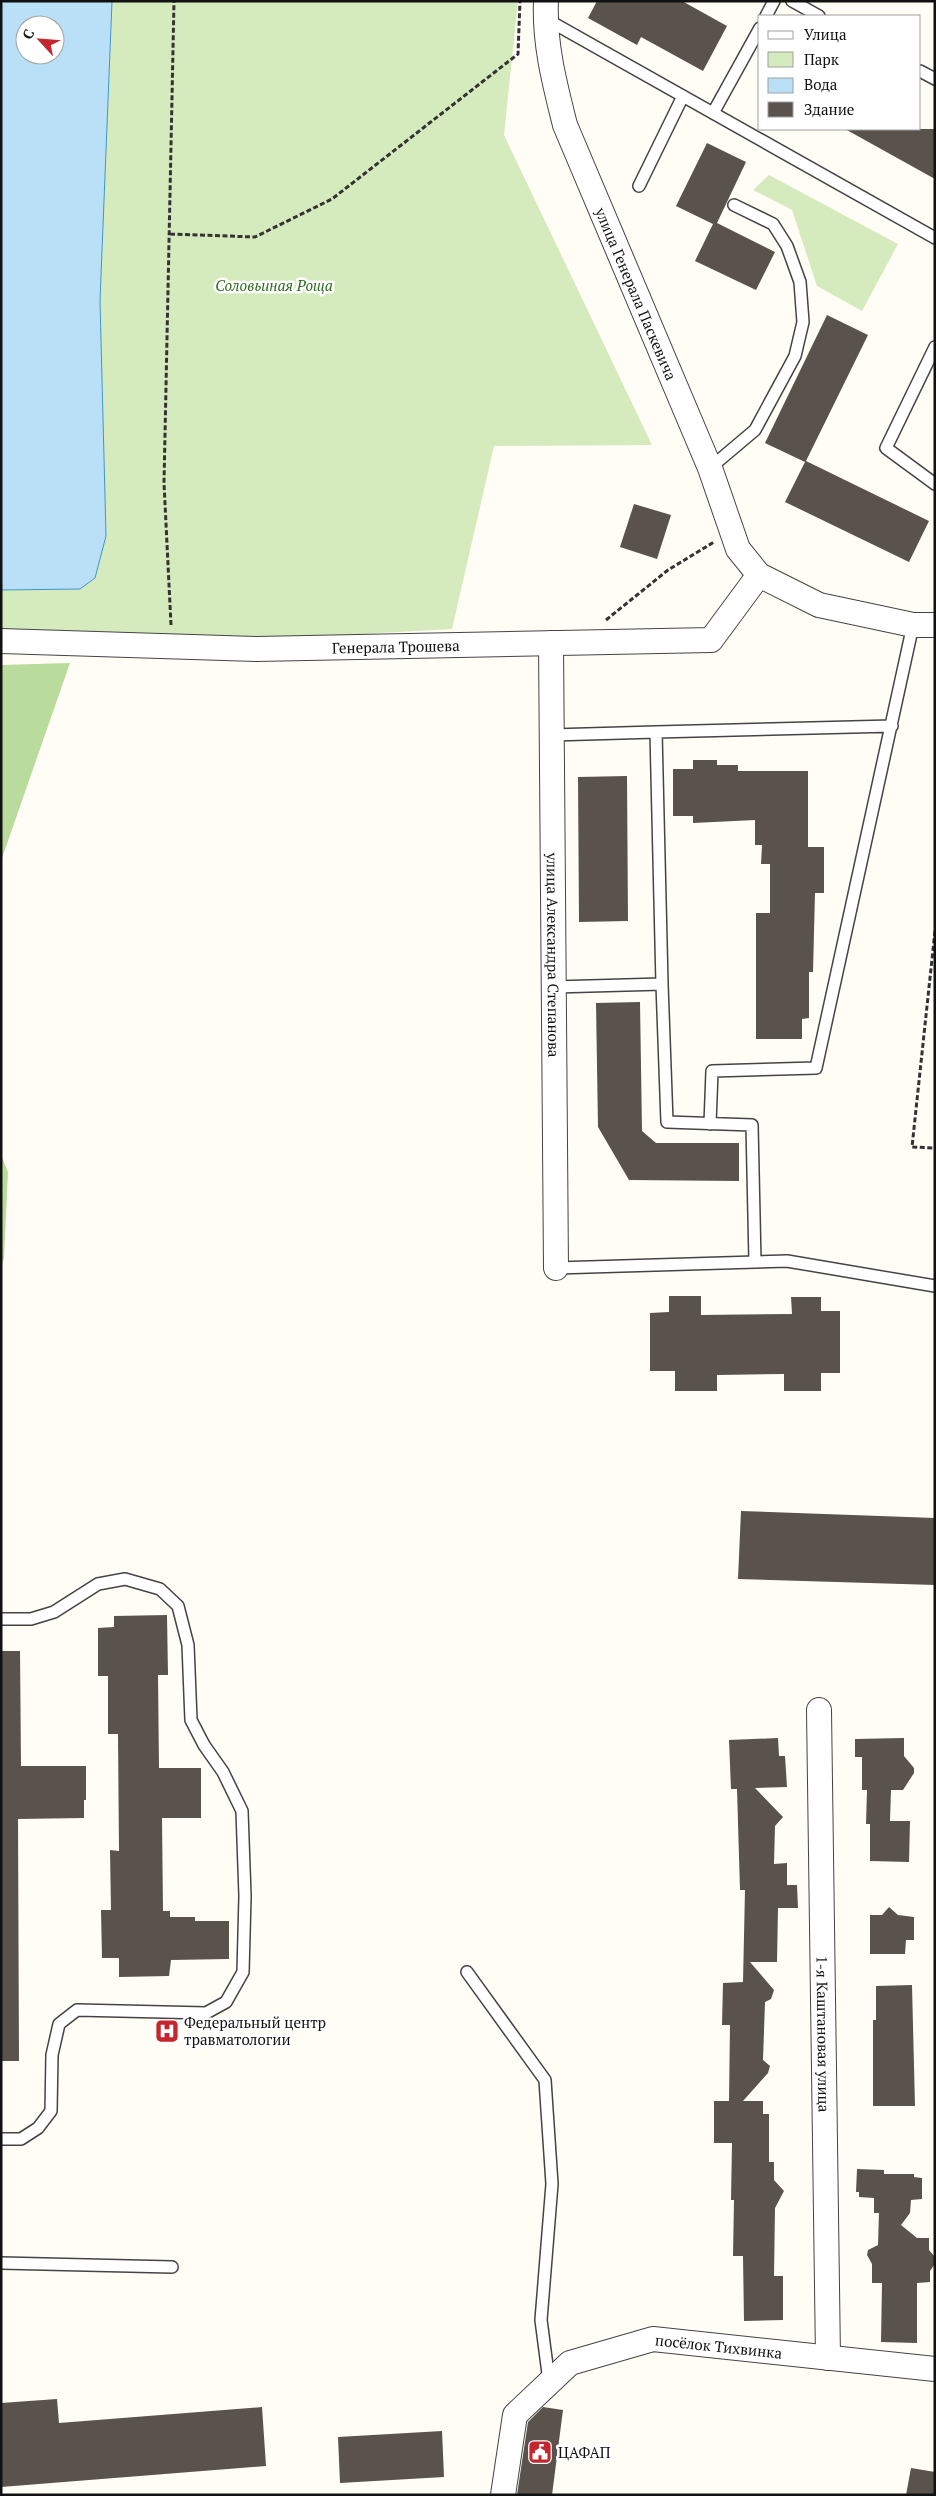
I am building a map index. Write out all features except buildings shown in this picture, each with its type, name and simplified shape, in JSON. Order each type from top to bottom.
[{"type":"street","name":"улица Генерала Паскевича","points":[[546,10],[552,74],[565,125],[710,468],[738,549],[759,575]]},
{"type":"street","points":[[759,575],[819,605],[924,625]]},
{"type":"street","name":"Генерала Трошева","points":[[1,642],[256,650],[711,640],[759,575]]},
{"type":"street","name":"улица Александра Степанова","points":[[551,643],[556,1268]]},
{"type":"street","name":"1-я Каштановая улица","points":[[818,1710],[828,2358]]},
{"type":"street","name":"посёлок Тихвинка","points":[[503,2495],[515,2415],[570,2364],[653,2339],[935,2369]]},
{"type":"lane","points":[[767,15],[774,1]]},
{"type":"lane","points":[[792,1],[818,15]]},
{"type":"lane","points":[[546,10],[683,96],[935,238]]},
{"type":"lane","points":[[713,113],[758,32]]},
{"type":"lane","points":[[921,72],[935,79]]},
{"type":"lane","points":[[639,186],[683,96]]},
{"type":"lane","points":[[710,468],[755,430],[795,356],[803,322],[800,282],[787,246],[773,224],[734,205]]},
{"type":"lane","points":[[935,347],[886,448],[935,484]]},
{"type":"lane","points":[[710,1124],[712,1071],[816,1068],[892,726],[924,625]]},
{"type":"lane","points":[[552,735],[892,726]]},
{"type":"lane","points":[[656,732],[667,1122],[752,1125],[755,1262]]},
{"type":"lane","points":[[554,987],[662,984]]},
{"type":"lane","points":[[556,1268],[787,1261],[935,1286]]},
{"type":"lane","points":[[1,1619],[31,1619],[54,1612],[98,1584],[125,1579],[160,1589],[178,1606],[188,1645],[191,1720],[204,1745],[223,1772],[242,1811],[245,1896],[243,1972],[226,2002],[206,2013],[77,2010],[59,2024],[52,2055],[51,2111],[38,2128],[21,2139],[1,2139]]},
{"type":"lane","points":[[467,1972],[545,2080],[552,2184],[541,2320],[549,2383]]},
{"type":"lane","points":[[1,2263],[172,2267]]},
{"type":"path","points":[[171,625],[164,483],[174,1]]},
{"type":"path","points":[[170,234],[255,237],[332,199],[518,54],[520,1]]},
{"type":"path","points":[[578,643],[668,570],[732,532]]},
{"type":"path","points":[[161,625],[180,625]]},
{"type":"path","points":[[935,931],[912,1147],[935,1148]]},
{"type":"green space","name":"Соловьиная Роща","points":[[1,1],[518,1],[504,135],[652,445],[494,446],[452,629],[113,648],[1,632]]},
{"type":"green space","points":[[769,175],[898,244],[862,311],[817,286],[792,210],[753,190]]},
{"type":"green space","points":[[70,663],[1,861],[1,665]]},
{"type":"green space","points":[[1,1155],[8,1172],[4,1258],[1,1267]]},
{"type":"water","points":[[1,1],[112,1],[100,301],[106,536],[95,578],[80,589],[1,590]]},
{"type":"place","name":"Федеральный центр травматологии","points":[[167,2031]]},
{"type":"place","name":"ЦАФАП","points":[[540,2452]]}]
